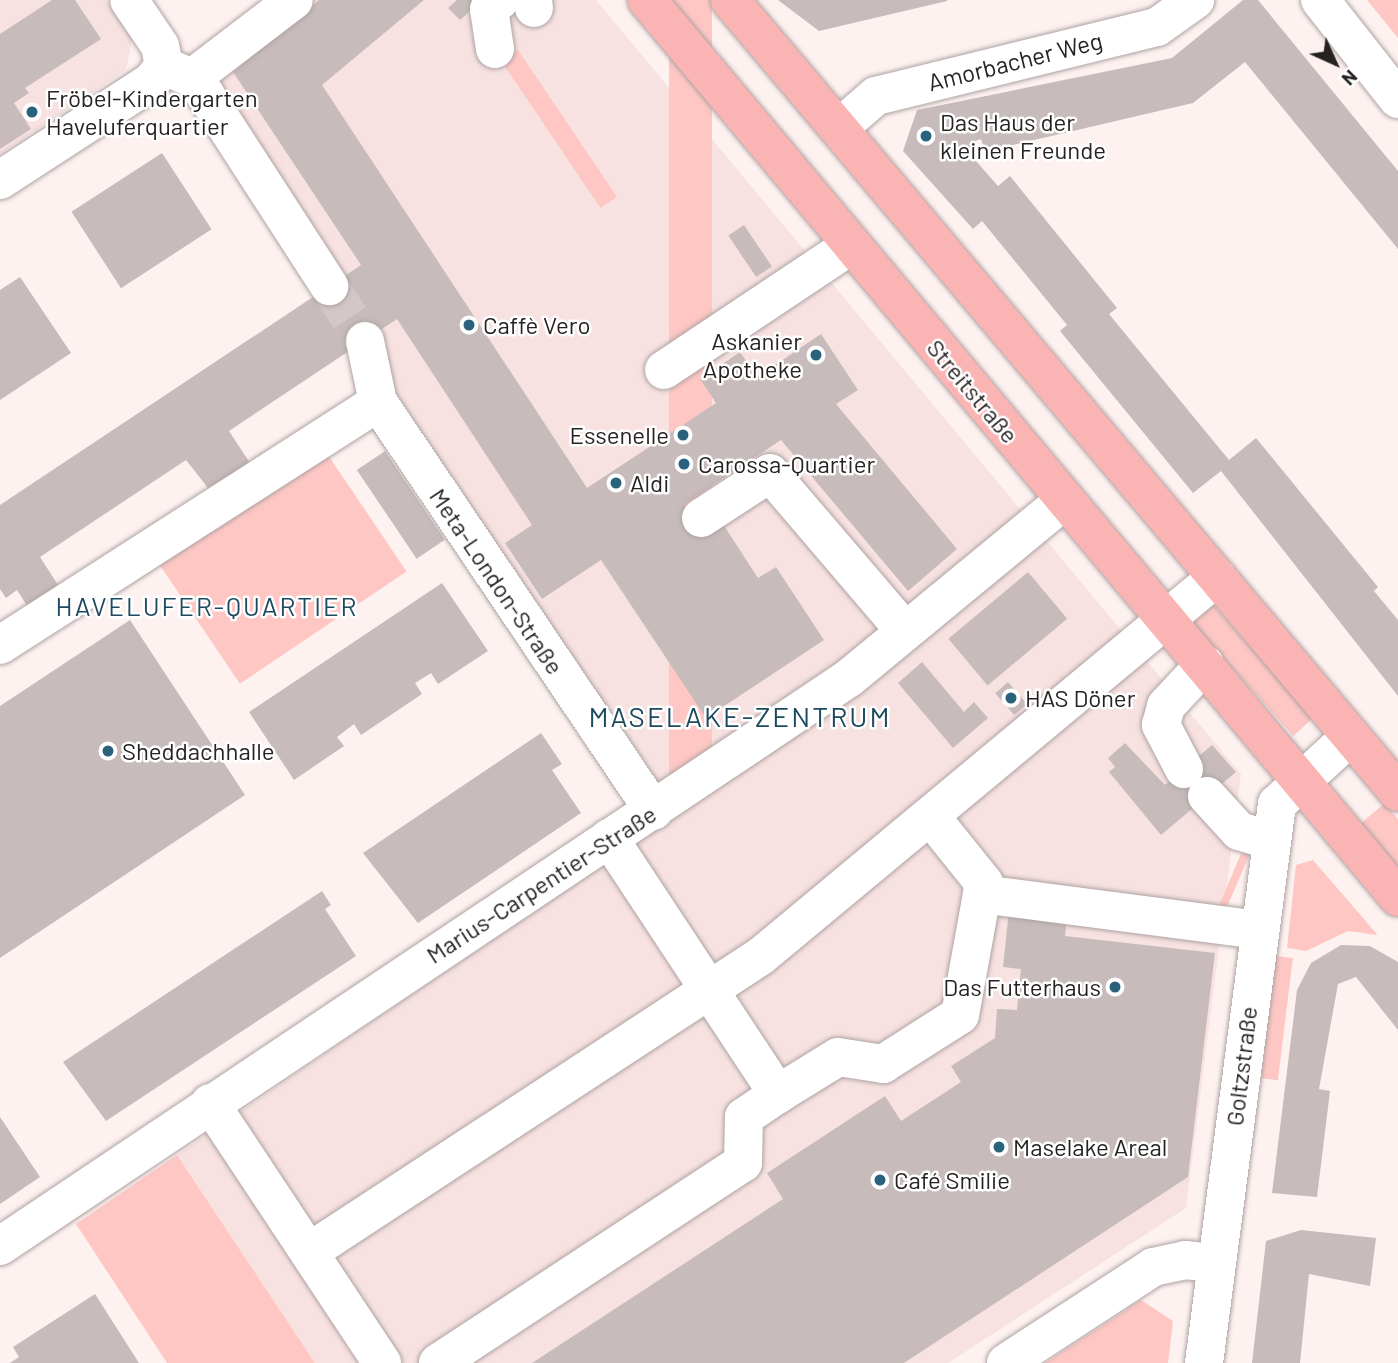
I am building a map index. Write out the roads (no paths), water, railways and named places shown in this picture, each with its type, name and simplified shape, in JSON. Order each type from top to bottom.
[{"type":"main road","name":"Streitstraße","points":[[647,0],[850,246],[1205,664],[1398,897]]},
{"type":"main road","points":[[730,0],[1398,792]]},
{"type":"street","points":[[129,0],[329,286]]},
{"type":"street","points":[[0,180],[151,82],[178,72],[293,0]]},
{"type":"street","name":"Amorbacher Weg","points":[[839,128],[876,96],[1157,27],[1195,0]]},
{"type":"street","points":[[1320,0],[1398,99]]},
{"type":"street","points":[[495,50],[489,9],[522,3]]},
{"type":"street","points":[[664,370],[850,246]]},
{"type":"street","name":"Meta-London-Straße","points":[[365,341],[378,402],[654,811]]},
{"type":"street","points":[[0,645],[378,402]]},
{"type":"street","points":[[701,519],[770,473],[905,631]]},
{"type":"street","name":"Marius-Carpentier-Straße","points":[[0,1246],[609,838],[654,811],[849,678],[1065,500]]},
{"type":"street","points":[[309,1252],[709,991],[931,817],[1217,577]]},
{"type":"street","points":[[1205,664],[1166,706],[1161,725],[1195,783],[1239,831],[1271,841]]},
{"type":"street","points":[[1301,780],[1351,736]]},
{"type":"street","name":"Goltzstraße","points":[[1204,1363],[1276,804],[1301,780]]},
{"type":"street","points":[[438,1363],[743,1163],[744,1117],[778,1094],[838,1057],[883,1064],[960,1015],[984,883],[931,817]]},
{"type":"street","points":[[609,838],[778,1094]]},
{"type":"street","points":[[982,894],[1259,930]]},
{"type":"street","points":[[211,1103],[382,1363]]},
{"type":"street","points":[[1006,1363],[1153,1267],[1185,1260],[1216,1263]]},
{"type":"tunnel","points":[[329,286],[365,341]]},
{"type":"place","name":"Fröbel-Kindergarten Haveluferquartier","points":[[32,112]]},
{"type":"place","name":"Das Haus der kleinen Freunde","points":[[926,136]]},
{"type":"place","name":"Caffè Vero","points":[[469,325]]},
{"type":"place","name":"Askanier Apotheke","points":[[816,355]]},
{"type":"place","name":"Essenelle","points":[[683,435]]},
{"type":"place","name":"Carossa-Quartier","points":[[684,464]]},
{"type":"place","name":"Aldi","points":[[616,483]]},
{"type":"place","name":"HAS Döner","points":[[1011,698]]},
{"type":"place","name":"Sheddachhalle","points":[[108,751]]},
{"type":"place","name":"Das Futterhaus","points":[[1115,987]]},
{"type":"place","name":"Maselake Areal","points":[[999,1147]]},
{"type":"place","name":"Café Smilie","points":[[880,1180]]},
{"type":"district","name":"HAVELUFER-QUARTIER","points":[[207,606]]},
{"type":"district","name":"MASELAKE-ZENTRUM","points":[[740,716]]}]
